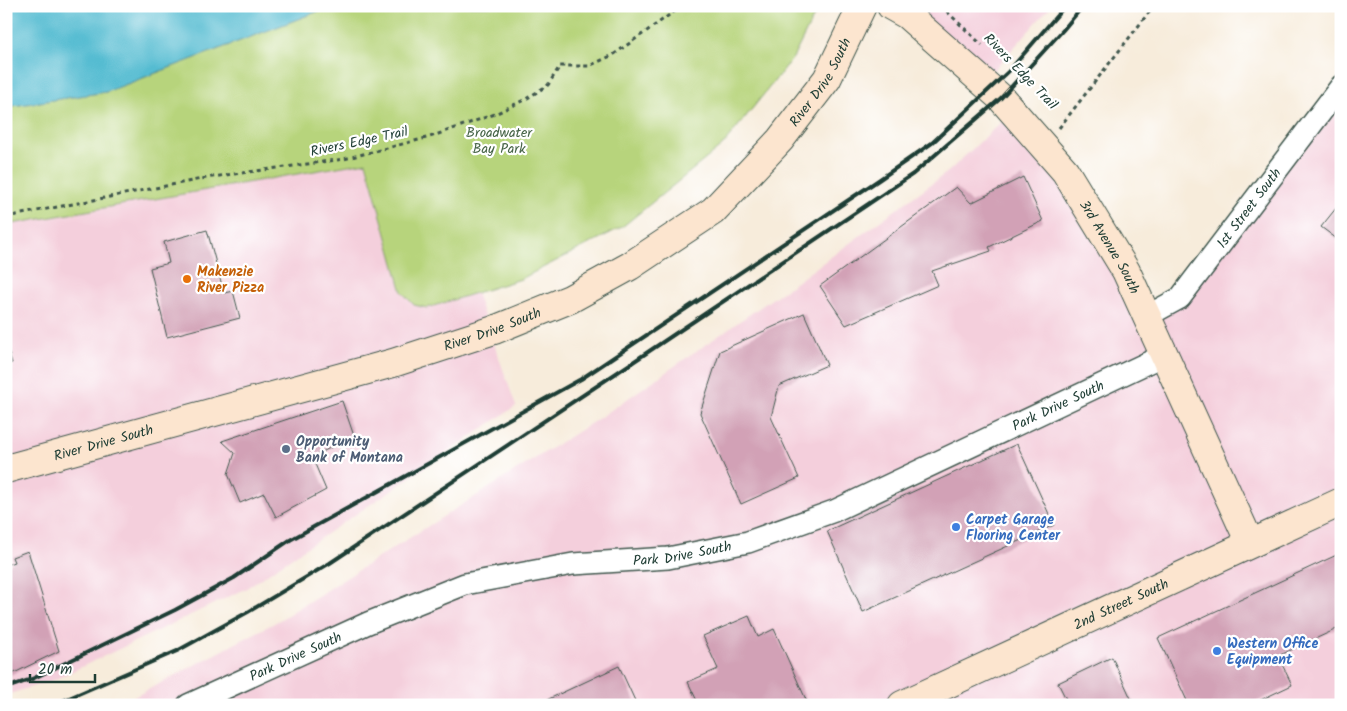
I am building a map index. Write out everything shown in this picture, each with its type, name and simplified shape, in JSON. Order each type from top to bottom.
[{"type":"street","name":"River Drive South","points":[[6,469],[393,363],[494,330],[570,299],[630,266],[714,211],[780,140],[827,79],[862,6]]},
{"type":"street","name":"3rd Avenue South","points":[[891,6],[907,15],[1001,98],[1065,171],[1126,271],[1250,543]]},
{"type":"street","name":"1st Street South","points":[[1147,316],[1180,298],[1341,86]]},
{"type":"street","name":"Park Drive South","points":[[188,705],[368,623],[465,584],[574,564],[668,558],[748,542],[825,514],[1164,355]]},
{"type":"street","name":"2nd Street South","points":[[902,705],[1341,502]]},
{"type":"path","name":"Rivers Edge Trail","points":[[6,217],[212,177],[344,159],[430,137],[495,114],[526,99],[548,85],[560,66],[589,66],[613,55],[682,6]]},
{"type":"path","name":"Rivers Edge Trail","points":[[940,6],[988,52]]},
{"type":"path","name":"Rivers Edge Trail","points":[[1054,121],[1060,128],[1154,6]]},
{"type":"shaded area","points":[[891,6],[1051,6],[983,82]]},
{"type":"shaded area","points":[[1341,86],[1341,705],[119,705],[278,621],[601,417],[795,283],[949,171],[1013,111],[1146,315],[1180,298]]},
{"type":"shaded area","points":[[366,162],[402,292],[427,308],[476,293],[516,406],[245,589],[54,680],[6,695],[6,225]]},
{"type":"green space","name":"Broadwater Bay Park","points":[[332,6],[819,6],[793,58],[723,145],[622,227],[521,279],[427,308],[414,305],[402,292],[366,162],[6,225],[6,107],[106,92]]},
{"type":"water","points":[[6,6],[332,6],[106,92],[6,107]]},
{"type":"building","points":[[1023,177],[1043,221],[989,247],[991,251],[932,271],[938,285],[846,325],[820,286],[956,187],[971,203]]},
{"type":"building","points":[[1341,202],[1341,242],[1321,227]]},
{"type":"building","name":"Makenzie River Pizza","points":[[207,230],[224,293],[233,291],[240,318],[167,337],[150,268],[169,263],[164,242]]},
{"type":"building","points":[[804,313],[827,365],[779,386],[771,417],[799,478],[741,504],[700,413],[720,351]]},
{"type":"building","points":[[6,343],[12,363],[6,364]]},
{"type":"building","points":[[342,401],[354,436],[312,457],[326,490],[276,517],[264,493],[240,503],[228,474],[235,453],[222,441]]},
{"type":"building","points":[[1017,444],[1054,525],[863,612],[827,531]]},
{"type":"building","points":[[28,551],[59,651],[6,677],[6,565],[14,562],[12,557]]},
{"type":"building","points":[[1341,553],[1341,627],[1278,656],[1292,685],[1250,705],[1189,705],[1158,638]]},
{"type":"building","points":[[749,616],[758,637],[774,629],[808,704],[699,705],[688,682],[718,669],[703,636]]},
{"type":"building","points":[[1112,657],[1134,705],[1069,705],[1058,683]]},
{"type":"building","points":[[619,666],[637,705],[536,705]]},
{"type":"railway","points":[[6,688],[32,679],[175,610],[234,578],[290,540],[581,379],[932,143],[1009,71],[1065,6]]},
{"type":"railway","points":[[53,705],[177,651],[248,612],[330,563],[913,174],[1001,98],[1083,6]]},
{"type":"place","name":"Makenzie River Pizza","points":[[187,279]]},
{"type":"place","name":"Opportunity Bank of Montana","points":[[286,449]]},
{"type":"place","name":"Carpet Garage Flooring Center","points":[[956,527]]},
{"type":"place","name":"Western Office Equipment","points":[[1217,651]]}]
